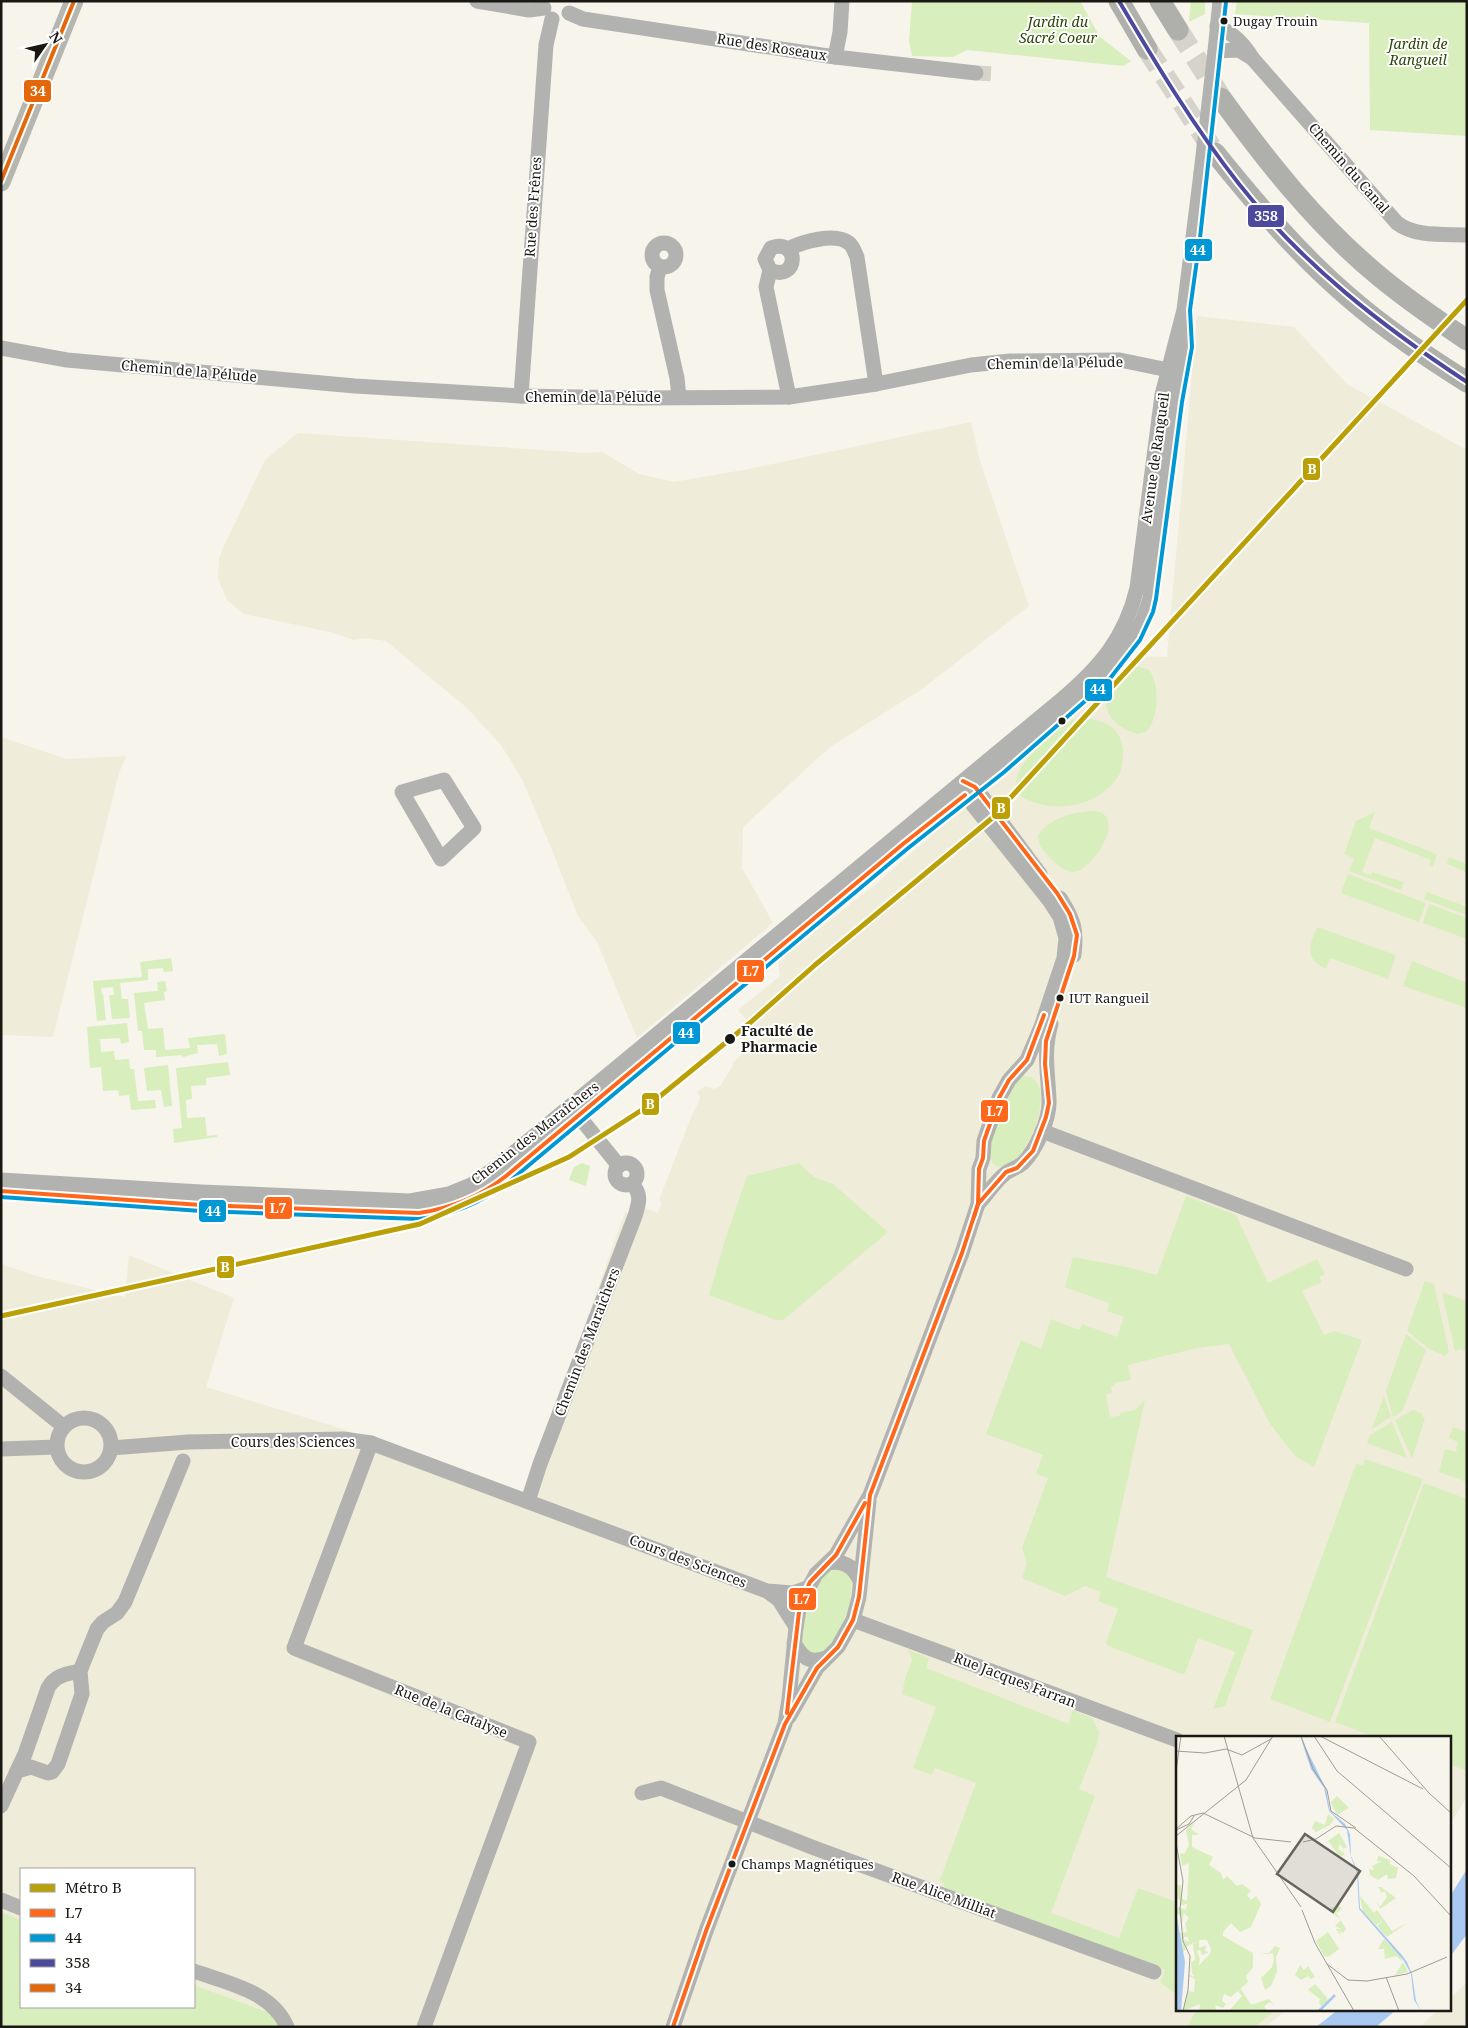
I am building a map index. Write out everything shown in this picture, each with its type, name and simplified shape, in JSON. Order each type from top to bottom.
[{"type":"highway","points":[[1119,1],[1147,49]]},
{"type":"highway","points":[[1160,1],[1178,30]]},
{"type":"highway","points":[[1221,98],[1274,170],[1349,249],[1410,300],[1467,340]]},
{"type":"highway","points":[[1215,153],[1258,206],[1289,240],[1352,300],[1428,358],[1467,382]]},
{"type":"main road","points":[[1,182],[74,1]]},
{"type":"street","points":[[477,1],[529,10],[547,9],[562,19],[569,7]]},
{"type":"street","points":[[835,57],[840,32],[842,1]]},
{"type":"street","name":"Avenue de Rangueil","points":[[1140,609],[1138,588],[1162,394],[1175,372],[1201,173],[1220,1]]},
{"type":"street","name":"Rue des Roseaux","points":[[569,7],[583,19],[835,57],[976,73]]},
{"type":"street","name":"Rue des Frênes","points":[[521,396],[547,9]]},
{"type":"street","name":"Chemin du Canal","points":[[1218,26],[1232,32],[1245,45],[1253,59],[1397,223],[1405,229],[1417,232],[1467,235]]},
{"type":"street","name":"Chemin du Canal","points":[[1215,51],[1239,50],[1253,59]]},
{"type":"street","points":[[789,397],[766,287],[770,270],[776,273],[783,272],[789,268],[792,262],[792,255],[788,249],[804,241],[840,238],[850,244],[857,257],[876,384]]},
{"type":"street","points":[[660,267],[657,277],[657,290],[677,378],[679,397]]},
{"type":"street","name":"Chemin de la Pélude","points":[[1,348],[67,360],[356,386],[521,396],[789,397],[876,384],[971,365],[1010,361],[1120,360],[1175,372]]},
{"type":"street","name":"Chemin des Maraîchers","points":[[1,1191],[201,1205],[420,1214],[466,1201],[492,1187],[574,1111],[968,788],[1088,678],[1113,647],[1128,621],[1140,609]]},
{"type":"street","points":[[444,780],[474,828],[441,859],[402,792],[444,780]]},
{"type":"street","points":[[785,1724],[800,1604],[816,1574],[836,1555],[870,1495],[962,1253],[978,1204],[978,1178],[983,1158],[984,1142],[999,1098],[1009,1080],[1021,1068],[1030,1054],[1064,958],[1066,938],[1060,917],[968,788]]},
{"type":"street","points":[[968,788],[1057,893],[1070,914],[1077,935],[1074,956],[1046,1041],[1045,1064],[1049,1103],[1042,1132],[1033,1151],[1017,1168],[1006,1172],[994,1171],[983,1158]]},
{"type":"street","points":[[1021,1068],[1035,1069],[1048,1083]]},
{"type":"street","name":"Chemin des Maraîchers","points":[[1,1180],[378,1200],[410,1201],[438,1198],[471,1185],[574,1111]]},
{"type":"street","name":"Chemin des Maraichers","points":[[528,1502],[540,1464],[640,1199],[636,1188],[632,1184],[625,1185],[617,1181],[615,1174],[619,1166],[574,1111]]},
{"type":"street","points":[[1042,1132],[1211,1194],[1406,1269]]},
{"type":"street","points":[[978,1204],[1006,1172]]},
{"type":"street","points":[[1,1376],[63,1426]]},
{"type":"street","points":[[78,1418],[91,1418],[99,1422],[107,1430],[112,1448],[102,1466],[83,1473],[66,1466],[60,1459],[56,1447],[59,1433],[63,1426],[78,1418]]},
{"type":"street","name":"Cours des Sciences","points":[[112,1448],[188,1442],[343,1439],[371,1443],[767,1591],[793,1593],[807,1588]]},
{"type":"street","name":"Rue de la Catalyse","points":[[371,1443],[294,1648],[529,1742],[424,2027]]},
{"type":"street","points":[[1,1449],[56,1447]]},
{"type":"street","points":[[17,1771],[31,1767],[48,1773],[52,1772],[58,1764],[82,1694],[80,1671],[96,1628],[117,1613],[125,1602],[183,1461]]},
{"type":"street","points":[[673,2027],[706,1931],[785,1724],[817,1668],[838,1647],[853,1620],[860,1597],[860,1581],[870,1495]]},
{"type":"street","points":[[828,1563],[841,1562],[847,1564],[857,1573],[860,1581]]},
{"type":"street","name":"Cours des Sciences","points":[[767,1591],[779,1600],[796,1627]]},
{"type":"street","name":"Rue Jacques Farran","points":[[853,1620],[1176,1740]]},
{"type":"street","points":[[794,1643],[799,1652],[806,1658],[817,1661],[826,1658]]},
{"type":"street","points":[[1,1806],[17,1771],[52,1680],[61,1675],[80,1671]]},
{"type":"street","name":"Rue Alice Milliat","points":[[642,1793],[661,1788],[1154,1972]]},
{"type":"street","points":[[1,1900],[20,1908]]},
{"type":"street","points":[[195,1971],[258,1994],[279,2012],[287,2027]]},
{"type":"shaded area","points":[[1197,316],[1294,327],[1347,384],[1467,450],[1467,1797],[1450,1824],[1450,1736],[1176,1736],[1176,2010],[1286,2010],[1266,2027],[1,2027],[1,1264],[40,1277],[125,1297],[129,1255],[234,1298],[206,1387],[346,1430],[522,1503],[625,1212],[635,1216],[645,1208],[658,1213],[662,1202],[659,1200],[698,1104],[700,1097],[697,1092],[705,1086],[714,1089],[720,1086],[733,1066],[732,1063],[762,1038],[738,1010],[780,976],[778,961],[876,884],[1136,656],[1167,657]]},
{"type":"shaded area","points":[[971,422],[980,461],[1029,606],[922,689],[830,747],[743,827],[742,868],[773,923],[637,1038],[597,942],[578,916],[522,779],[501,745],[466,707],[386,641],[365,638],[354,640],[330,632],[244,614],[227,600],[218,579],[219,559],[224,546],[265,460],[298,433],[584,453],[602,452],[639,474],[674,482],[749,469]]},
{"type":"shaded area","points":[[1,737],[67,759],[126,756],[119,773],[53,1037],[1,1035]]},
{"type":"shaded area","points":[[1467,1982],[1467,2027],[1420,2027],[1438,2010],[1450,2010],[1450,1998]]},
{"type":"green space","name":"Jardin du Sacré Coeur","points":[[912,1],[1080,1],[1100,37],[1131,61],[1123,66],[967,50],[953,57],[912,56],[909,41]]},
{"type":"green space","points":[[1191,1],[1205,1],[1205,14],[1189,22]]},
{"type":"green space","name":"Jardin de Rangueil","points":[[1237,1],[1467,1],[1467,136],[1370,130],[1369,23],[1235,14]]},
{"type":"green space","points":[[1137,666],[1149,670],[1153,676],[1156,692],[1156,710],[1154,719],[1146,732],[1137,734],[1120,726],[1113,720],[1106,706],[1106,699],[1115,682],[1124,672]]},
{"type":"green space","points":[[1078,718],[1103,722],[1119,735],[1123,752],[1119,775],[1100,795],[1074,805],[1046,805],[1020,796],[1016,787],[1017,776],[1029,756],[1049,736]]},
{"type":"green space","points":[[1097,811],[1107,817],[1109,827],[1098,852],[1086,866],[1079,870],[1073,872],[1060,867],[1042,848],[1038,835],[1043,829],[1064,816],[1080,812]]},
{"type":"green space","points":[[1375,812],[1369,828],[1437,854],[1433,867],[1429,865],[1431,860],[1375,838],[1362,872],[1371,875],[1372,872],[1404,882],[1401,890],[1349,871],[1354,858],[1344,854],[1356,821]]},
{"type":"green space","points":[[1449,857],[1467,864],[1467,872],[1447,864]]},
{"type":"green space","points":[[1348,874],[1426,903],[1419,922],[1341,893]]},
{"type":"green space","points":[[1427,892],[1467,907],[1467,915],[1424,899]]},
{"type":"green space","points":[[1429,904],[1467,918],[1467,939],[1423,923]]},
{"type":"green space","points":[[1317,927],[1396,955],[1388,979],[1330,958],[1326,969],[1319,965],[1311,956],[1310,951]]},
{"type":"green space","points":[[171,958],[173,971],[164,972],[163,968],[148,969],[148,980],[120,983],[122,999],[128,999],[130,1018],[112,1019],[109,995],[114,995],[113,987],[101,988],[106,1020],[97,1021],[93,981],[142,977],[140,962]]},
{"type":"green space","points":[[1412,961],[1467,983],[1467,1008],[1403,986]]},
{"type":"green space","points":[[165,981],[167,991],[164,992],[165,1000],[144,1003],[148,1029],[163,1028],[165,1050],[190,1048],[188,1038],[225,1034],[227,1054],[219,1056],[217,1044],[197,1045],[198,1053],[183,1057],[182,1055],[156,1057],[156,1050],[144,1050],[142,1031],[138,1031],[134,993],[158,991],[157,982]]},
{"type":"green space","points":[[127,1023],[129,1042],[121,1044],[120,1038],[100,1039],[101,1052],[114,1051],[115,1060],[129,1059],[130,1069],[134,1069],[138,1101],[155,1100],[156,1108],[131,1110],[129,1095],[119,1096],[118,1090],[103,1091],[101,1067],[90,1068],[87,1027]]},
{"type":"green space","points":[[228,1062],[230,1075],[206,1078],[206,1085],[191,1086],[192,1099],[186,1100],[187,1118],[205,1117],[207,1136],[217,1135],[217,1137],[174,1143],[173,1129],[182,1128],[176,1068]]},
{"type":"green space","points":[[168,1065],[172,1106],[164,1107],[161,1090],[147,1091],[144,1068]]},
{"type":"green space","points":[[1023,1076],[1035,1080],[1040,1090],[1041,1104],[1037,1120],[1031,1136],[1015,1161],[1007,1166],[996,1165],[991,1157],[994,1127],[1009,1094],[1016,1082]]},
{"type":"green space","points":[[582,1163],[590,1166],[586,1186],[569,1180],[574,1167]]},
{"type":"green space","points":[[799,1163],[814,1177],[833,1184],[888,1232],[783,1320],[776,1320],[709,1295],[747,1176]]},
{"type":"green space","points":[[1186,1196],[1236,1215],[1268,1283],[1317,1259],[1325,1274],[1319,1277],[1322,1282],[1302,1291],[1324,1335],[1334,1331],[1362,1340],[1314,1467],[1295,1456],[1270,1424],[1229,1344],[1197,1348],[1128,1365],[1131,1380],[1114,1383],[1114,1386],[1111,1387],[1112,1393],[1106,1394],[1110,1417],[1120,1416],[1120,1413],[1135,1410],[1145,1400],[1106,1577],[1253,1630],[1225,1706],[1213,1709],[1235,1652],[1198,1638],[1185,1673],[1182,1674],[1108,1646],[1106,1643],[1118,1609],[1098,1601],[1101,1592],[1085,1586],[1065,1596],[1022,1578],[1027,1563],[1022,1548],[1048,1478],[1036,1474],[1043,1455],[986,1434],[1021,1340],[1041,1349],[1051,1319],[1079,1330],[1082,1324],[1117,1337],[1124,1317],[1107,1311],[1109,1303],[1065,1287],[1073,1257],[1127,1267],[1157,1275]]},
{"type":"green space","points":[[1425,1281],[1434,1284],[1449,1352],[1445,1356],[1429,1349],[1407,1331]]},
{"type":"green space","points":[[1442,1292],[1467,1301],[1467,1351],[1460,1349],[1455,1351]]},
{"type":"green space","points":[[1406,1334],[1426,1350],[1403,1410],[1393,1417],[1386,1391]]},
{"type":"green space","points":[[1384,1396],[1391,1417],[1372,1429],[1372,1428]]},
{"type":"green space","points":[[1413,1410],[1423,1414],[1422,1416],[1425,1418],[1412,1459],[1395,1420]]},
{"type":"green space","points":[[1392,1422],[1407,1458],[1367,1443],[1370,1435]]},
{"type":"green space","points":[[1453,1427],[1467,1432],[1467,1482],[1439,1472],[1445,1449],[1456,1452],[1458,1442],[1449,1438]]},
{"type":"green space","points":[[1365,1459],[1423,1479],[1330,1722],[1270,1699],[1356,1464],[1363,1465]]},
{"type":"green space","points":[[1424,1483],[1467,1499],[1467,1771],[1450,1764],[1450,1736],[1372,1736],[1335,1722]]},
{"type":"green space","points":[[830,1569],[840,1569],[847,1574],[851,1580],[851,1596],[841,1628],[836,1637],[826,1650],[815,1655],[807,1651],[801,1640],[806,1609],[820,1577]]},
{"type":"green space","points":[[908,1650],[929,1658],[926,1668],[1069,1724],[1072,1710],[1092,1718],[1099,1732],[1097,1744],[1079,1789],[1095,1796],[1051,1913],[1119,1938],[1138,1888],[1176,1902],[1176,1994],[1160,1982],[1165,1970],[948,1891],[940,1880],[976,1783],[935,1768],[931,1775],[913,1768],[936,1707],[902,1694],[912,1660]]},
{"type":"green space","points":[[1,1912],[20,1920],[20,2008],[195,2008],[195,1985],[267,2012],[271,2014],[280,2027],[1,2027]]},
{"type":"green space","points":[[1196,2010],[1276,2010],[1255,2027],[1187,2027]]},
{"type":"water","points":[[1467,1869],[1467,1934],[1450,1957],[1450,1896]]},
{"type":"water","points":[[1338,2010],[1396,2010],[1376,2027],[1316,2027]]},
{"type":"tunnel","points":[[1178,30],[1220,96]]},
{"type":"tunnel","points":[[1147,49],[1215,153]]},
{"type":"tunnel","points":[[976,73],[995,74]]},
{"type":"metro line","name":"B","points":[[1,1316],[420,1224],[569,1157],[648,1106],[751,1022],[815,965],[991,819],[1467,300]]},
{"type":"transit line","name":"34","points":[[1,181],[74,1]]},
{"type":"transit line","name":"358","points":[[1119,1],[1191,118],[1222,162],[1263,213],[1289,241],[1345,292],[1405,339],[1467,382]]},
{"type":"transit line","name":"44","points":[[1,1197],[201,1211],[419,1219],[456,1211],[478,1201],[510,1181],[907,849],[1003,773],[1108,681],[1140,640],[1153,612],[1156,599],[1182,402],[1192,347],[1190,310],[1200,238],[1226,2]]},
{"type":"transit line","name":"L7","points":[[673,2027],[706,1931],[785,1724],[817,1668],[838,1647],[853,1620],[859,1597],[870,1495],[962,1253],[978,1204],[1006,1172],[1017,1168],[1033,1151],[1046,1117],[1049,1103],[1045,1064],[1046,1041],[1074,956],[1077,935],[1070,914],[1057,893],[975,787],[963,781]]},
{"type":"transit line","name":"L7","points":[[1,1191],[201,1205],[419,1213],[454,1205],[476,1196],[506,1176],[903,844],[965,795]]},
{"type":"transit line","name":"L7","points":[[974,1217],[978,1204],[979,1169],[983,1158],[984,1141],[999,1098],[1009,1080],[1027,1060],[1044,1015]]},
{"type":"transit line","name":"L7","points":[[787,1713],[800,1604],[810,1582],[836,1555],[865,1503]]},
{"type":"place","name":"Dugay Trouin","points":[[1224,21]]},
{"type":"place","name":"IUT Rangueil","points":[[1060,998]]},
{"type":"place","name":"Faculté de Pharmacie","points":[[730,1039]]},
{"type":"place","name":"Champs Magnétiques","points":[[732,1864]]}]
